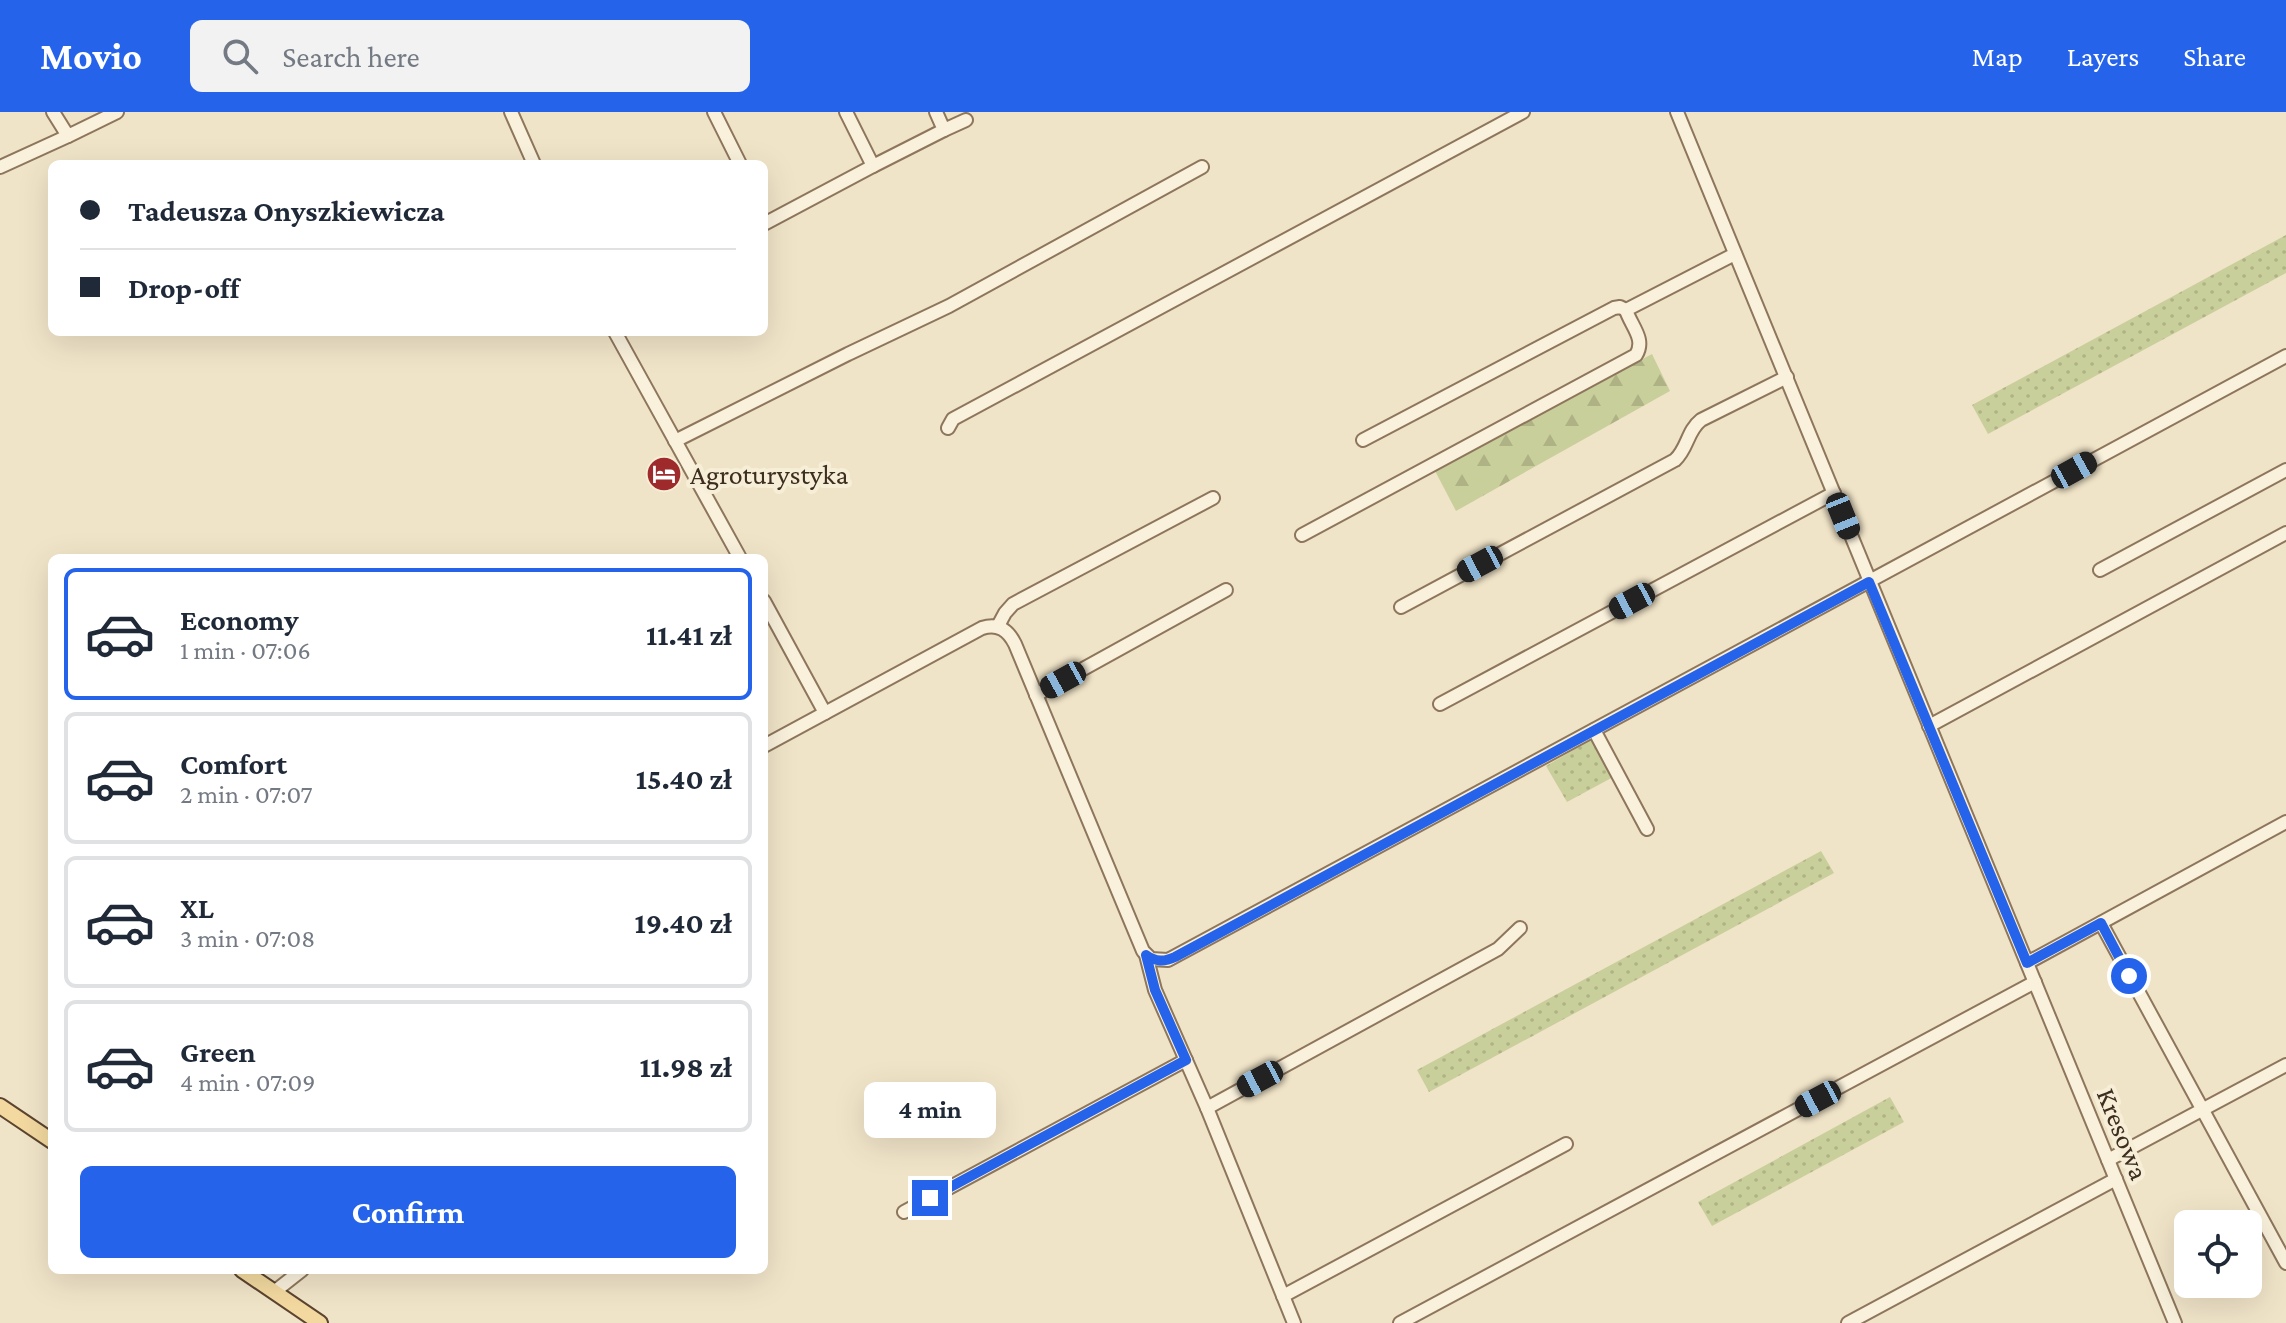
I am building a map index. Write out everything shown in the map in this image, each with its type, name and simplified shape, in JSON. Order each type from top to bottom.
[{"type":"main road","points":[[0,1106],[48,1137]]},
{"type":"main road","points":[[248,1274],[311,1321]]},
{"type":"street","points":[[53,112],[68,136]]},
{"type":"street","points":[[0,167],[117,112]]},
{"type":"street","points":[[511,112],[532,160]]},
{"type":"street","points":[[714,112],[738,160]]},
{"type":"street","points":[[846,112],[873,166]]},
{"type":"street","points":[[936,112],[944,130]]},
{"type":"street","points":[[948,428],[953,419],[1523,112]]},
{"type":"street","name":"Kresowa","points":[[1677,112],[2175,1323]]},
{"type":"street","points":[[768,218],[966,120]]},
{"type":"street","points":[[675,441],[949,306],[1202,167]]},
{"type":"street","points":[[1626,310],[1735,254]]},
{"type":"street","points":[[1302,535],[1636,355],[1641,341],[1626,310],[1614,308],[1363,440]]},
{"type":"street","points":[[617,336],[738,554]]},
{"type":"street","points":[[1146,955],[1162,961],[1175,957],[2286,356]]},
{"type":"street","points":[[1401,607],[1675,460],[1701,420],[1787,377]]},
{"type":"street","points":[[2100,570],[2286,470]]},
{"type":"street","points":[[1440,704],[1834,493]]},
{"type":"street","points":[[998,626],[1013,604],[1213,498]]},
{"type":"street","points":[[1929,726],[2286,533]]},
{"type":"street","points":[[1036,695],[1226,590]]},
{"type":"street","points":[[768,608],[825,713]]},
{"type":"street","points":[[768,744],[974,631],[998,626],[1012,637],[1146,955],[1155,990],[1207,1108],[1294,1323]]},
{"type":"street","points":[[1594,730],[1647,829]]},
{"type":"street","points":[[2027,963],[2286,822]]},
{"type":"street","points":[[2101,923],[2286,1263]]},
{"type":"street","points":[[1207,1108],[1498,949],[1520,928]]},
{"type":"street","points":[[1400,1323],[2035,982]]},
{"type":"street","points":[[904,1212],[1186,1060]]},
{"type":"street","points":[[2108,1160],[2286,1065]]},
{"type":"street","points":[[1283,1296],[1566,1144]]},
{"type":"street","points":[[1848,1323],[2116,1179]]},
{"type":"street","points":[[274,1292],[297,1274]]},
{"type":"green space","points":[[2286,235],[2286,273],[1988,434],[1972,405]]},
{"type":"green space","points":[[1652,354],[1670,391],[1456,511],[1434,469]]},
{"type":"green space","points":[[1594,738],[1615,776],[1567,802],[1546,766]]},
{"type":"green space","points":[[1821,851],[1834,873],[1429,1092],[1417,1070]]},
{"type":"green space","points":[[1890,1097],[1904,1122],[1712,1226],[1698,1202]]},
{"type":"place","name":"Agroturystyka","points":[[664,474]]},
{"type":"route","points":[[930,1198],[1186,1060],[1155,990],[1146,955],[1162,961],[1175,957],[1869,582],[2027,963],[2101,923],[2129,976]]}]
